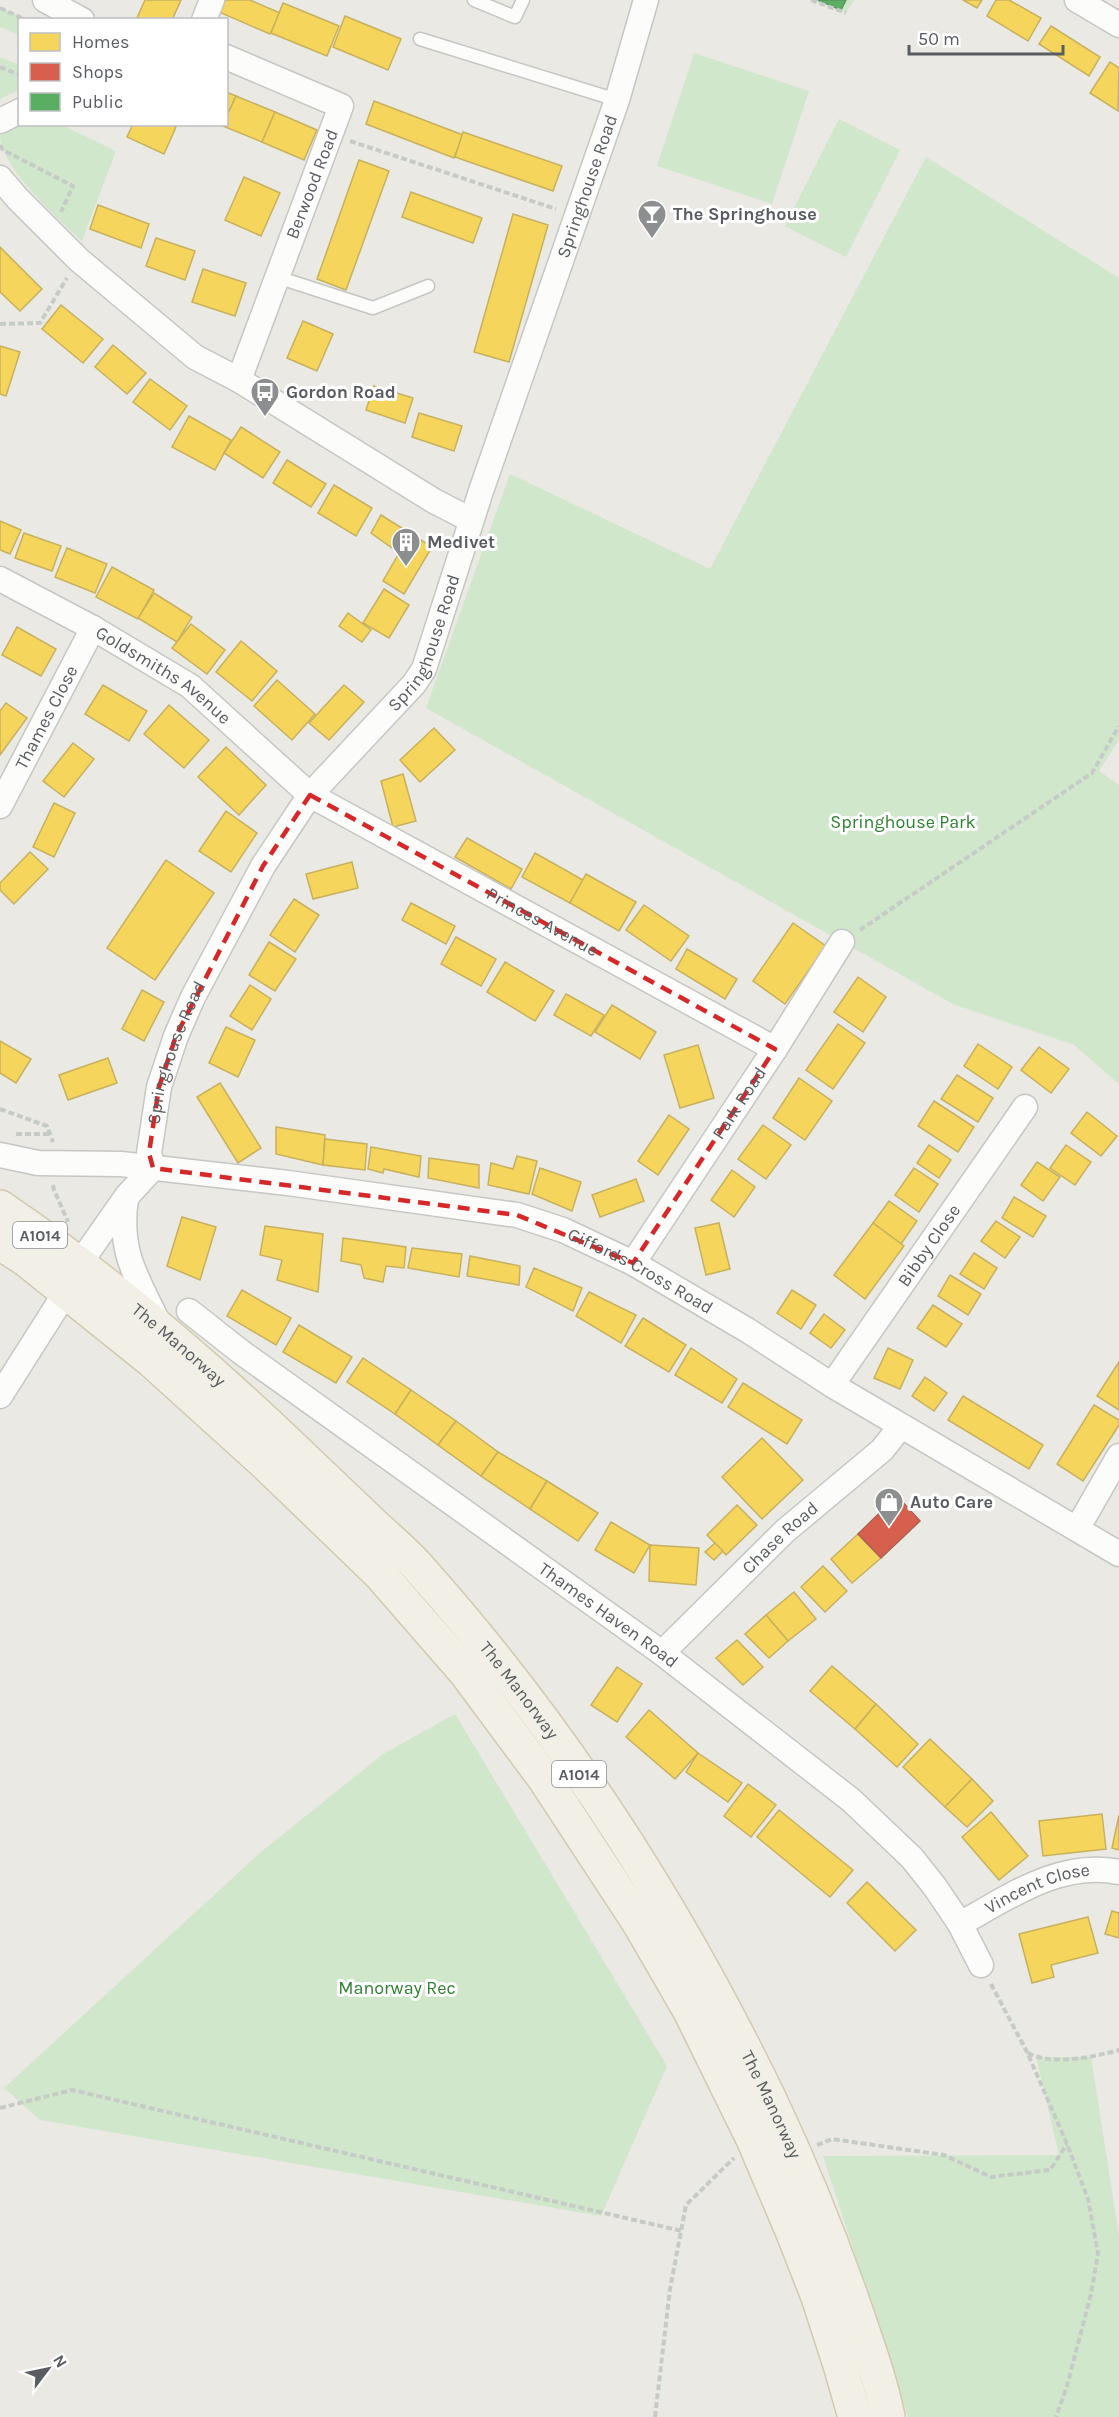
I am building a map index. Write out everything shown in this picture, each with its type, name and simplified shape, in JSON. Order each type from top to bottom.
[{"type":"main road","name":"The Manorway","points":[[0,1208],[80,1263],[160,1326],[269,1425],[417,1566],[522,1695],[566,1754],[627,1843],[684,1936],[738,2033],[795,2153],[831,2241],[865,2336],[888,2417]]},
{"type":"main road","name":"The Manorway","points":[[0,1243],[26,1259],[152,1361],[267,1465],[379,1573],[466,1673],[544,1778],[639,1923],[690,2011],[753,2139],[818,2297],[855,2417]]},
{"type":"street","points":[[45,0],[78,18]]},
{"type":"street","points":[[205,18],[212,0]]},
{"type":"street","points":[[1077,0],[1119,25]]},
{"type":"street","name":"Springhouse Road","points":[[153,1168],[149,1153],[159,1087],[176,1036],[193,997],[263,866],[310,795],[414,684],[424,669],[471,520],[617,100],[643,1]]},
{"type":"street","name":"Berwood Road","points":[[228,58],[341,106],[239,380]]},
{"type":"street","points":[[0,121],[18,112]]},
{"type":"street","points":[[0,178],[79,260],[195,357],[239,380],[434,501],[471,520]]},
{"type":"street","name":"Goldsmiths Avenue","points":[[0,579],[93,628],[190,686],[310,795]]},
{"type":"street","name":"Thames Close","points":[[0,806],[93,628]]},
{"type":"street","name":"Princes Avenue","points":[[310,795],[775,1049]]},
{"type":"street","name":"Park Road","points":[[633,1263],[775,1049],[842,942]]},
{"type":"street","name":"Bibby Close","points":[[832,1385],[1025,1107]]},
{"type":"street","name":"Giffords Cross Road","points":[[5,1145],[38,1163],[153,1168],[288,1183],[517,1215],[563,1230],[633,1263],[747,1330],[832,1385],[1119,1554]]},
{"type":"street","points":[[100,1164],[123,1179],[126,1196],[123,1220],[124,1243],[134,1275],[160,1326]]},
{"type":"street","points":[[0,1396],[66,1292],[80,1263],[126,1196],[153,1168]]},
{"type":"street","name":"Thames Haven Road","points":[[189,1311],[250,1359],[662,1653],[851,1800],[912,1858],[935,1887],[960,1924],[981,1965]]},
{"type":"street","name":"Chase Road","points":[[662,1653],[785,1532],[882,1450],[902,1426]]},
{"type":"street","points":[[1077,1529],[1119,1456]]},
{"type":"street","name":"Vincent Close","points":[[960,1924],[1036,1882],[1061,1874],[1107,1869],[1119,1872]]},
{"type":"lane","points":[[474,0],[515,17],[523,0]]},
{"type":"lane","points":[[420,39],[617,100]]},
{"type":"lane","points":[[277,277],[373,308],[428,286]]},
{"type":"path","points":[[812,0],[846,13]]},
{"type":"path","points":[[0,8],[22,18]]},
{"type":"path","points":[[0,67],[18,74]]},
{"type":"path","points":[[331,134],[577,216]]},
{"type":"path","points":[[0,145],[3,150],[73,186],[58,218]]},
{"type":"path","points":[[0,324],[40,323],[79,260]]},
{"type":"path","points":[[842,942],[1092,773],[1119,726]]},
{"type":"path","points":[[0,1109],[47,1126],[51,1134],[5,1145]]},
{"type":"path","points":[[53,1182],[63,1211]]},
{"type":"path","points":[[981,1965],[1027,2052],[1067,2144],[1088,2199],[1098,2253],[1091,2294],[1067,2386],[1056,2417]]},
{"type":"path","points":[[1027,2052],[1036,2057],[1091,2057],[1119,2050]]},
{"type":"path","points":[[0,2108],[72,2090],[682,2231]]},
{"type":"path","points":[[655,2417],[670,2289],[686,2205],[753,2139]]},
{"type":"path","points":[[795,2153],[832,2139],[944,2155],[991,2177],[1050,2170],[1067,2144]]},
{"type":"highlighted area","points":[[310,795],[775,1049],[633,1263],[517,1215],[153,1168],[149,1153],[159,1087],[176,1036],[263,866]]},
{"type":"green space","points":[[810,0],[854,0],[846,13]]},
{"type":"green space","points":[[0,7],[24,18],[18,18],[18,35],[0,27]]},
{"type":"green space","points":[[694,53],[809,91],[772,204],[657,166]]},
{"type":"green space","points":[[0,57],[18,64],[18,90],[0,99]]},
{"type":"green space","points":[[839,119],[900,150],[846,257],[785,226]]},
{"type":"green space","points":[[18,123],[18,126],[64,126],[116,151],[82,241],[32,192],[20,177],[3,148],[0,135]]},
{"type":"green space","name":"Springhouse Park","points":[[926,157],[1119,278],[1119,740],[1099,771],[1119,785],[1119,1084],[1074,1045],[953,1004],[426,708],[510,474],[710,569]]},
{"type":"green space","name":"Manorway Rec","points":[[455,1714],[667,2066],[601,2216],[40,2120],[4,2088],[261,1852],[383,1754]]},
{"type":"green space","points":[[1036,2057],[1091,2057],[1119,2236],[1119,2417],[908,2417],[823,2156],[1059,2155]]},
{"type":"building: Homes","points":[[145,0],[181,0],[173,18],[137,18]]},
{"type":"building: Homes","points":[[225,0],[250,0],[280,13],[270,34],[219,12]]},
{"type":"building: Homes","points":[[963,0],[982,0],[977,8]]},
{"type":"building: Homes","points":[[996,0],[1009,0],[1041,18],[1028,41],[987,16]]},
{"type":"building: Homes","points":[[283,3],[339,26],[327,56],[271,33]]},
{"type":"building: Homes","points":[[345,16],[401,39],[388,70],[333,47]]},
{"type":"building: Homes","points":[[1051,26],[1100,57],[1089,76],[1039,44]]},
{"type":"building: Homes","points":[[1110,62],[1119,68],[1118,111],[1090,93]]},
{"type":"building: Homes","points":[[228,93],[236,96],[228,114]]},
{"type":"building: Homes","points":[[236,96],[275,112],[262,142],[223,126],[228,126],[228,114]]},
{"type":"building: Homes","points":[[374,101],[463,135],[454,158],[366,124]]},
{"type":"building: Homes","points":[[275,112],[317,130],[304,160],[262,142]]},
{"type":"building: Homes","points":[[132,126],[176,127],[164,154],[127,137]]},
{"type":"building: Homes","points":[[463,132],[562,166],[553,191],[455,157]]},
{"type":"building: Homes","points":[[359,160],[389,171],[346,290],[317,279]]},
{"type":"building: Homes","points":[[244,177],[280,193],[261,236],[225,220]]},
{"type":"building: Homes","points":[[411,192],[482,218],[473,243],[402,217]]},
{"type":"building: Homes","points":[[98,205],[149,224],[141,248],[90,229]]},
{"type":"building: Homes","points":[[513,214],[548,225],[509,362],[474,352]]},
{"type":"building: Homes","points":[[156,238],[195,251],[185,280],[146,266]]},
{"type":"building: Homes","points":[[0,247],[42,289],[20,311],[0,292]]},
{"type":"building: Homes","points":[[203,269],[246,283],[235,316],[192,302]]},
{"type":"building: Homes","points":[[61,305],[103,339],[83,363],[42,329]]},
{"type":"building: Homes","points":[[303,321],[333,334],[317,371],[287,358]]},
{"type":"building: Homes","points":[[113,345],[146,373],[127,394],[95,367]]},
{"type":"building: Homes","points":[[0,346],[20,352],[6,396],[0,394]]},
{"type":"building: Homes","points":[[150,379],[187,406],[170,430],[133,402]]},
{"type":"building: Homes","points":[[374,386],[413,398],[405,423],[366,410]]},
{"type":"building: Homes","points":[[419,413],[462,426],[454,451],[412,437]]},
{"type":"building: Homes","points":[[189,416],[231,440],[215,470],[172,447]]},
{"type":"building: Homes","points":[[241,427],[280,452],[263,478],[224,453]]},
{"type":"building: Homes","points":[[287,460],[326,484],[311,507],[273,483]]},
{"type":"building: Homes","points":[[334,485],[372,508],[356,536],[318,513]]},
{"type":"building: Homes","name":"Medivet","points":[[381,515],[432,547],[404,594],[383,581],[399,553],[371,533]]},
{"type":"building: Homes","points":[[0,521],[21,530],[10,554],[0,550]]},
{"type":"building: Homes","points":[[24,533],[61,546],[52,571],[15,558]]},
{"type":"building: Homes","points":[[67,548],[107,564],[95,593],[55,577]]},
{"type":"building: Homes","points":[[112,567],[154,590],[138,619],[96,597]]},
{"type":"building: Homes","points":[[384,589],[409,605],[389,638],[363,623]]},
{"type":"building: Homes","points":[[154,593],[192,617],[177,642],[138,618]]},
{"type":"building: Homes","points":[[348,613],[371,630],[362,642],[339,626]]},
{"type":"building: Homes","points":[[191,624],[225,650],[207,674],[172,648]]},
{"type":"building: Homes","points":[[17,627],[56,649],[41,676],[2,655]]},
{"type":"building: Homes","points":[[241,641],[277,671],[252,701],[216,672]]},
{"type":"building: Homes","points":[[277,680],[315,714],[292,740],[254,706]]},
{"type":"building: Homes","points":[[103,685],[147,711],[129,741],[85,714]]},
{"type":"building: Homes","points":[[344,685],[364,702],[329,740],[309,723]]},
{"type":"building: Homes","points":[[6,703],[27,718],[0,755],[0,711]]},
{"type":"building: Homes","points":[[169,705],[209,740],[184,768],[144,734]]},
{"type":"building: Homes","points":[[434,728],[455,750],[420,782],[400,760]]},
{"type":"building: Homes","points":[[73,743],[94,759],[64,797],[43,781]]},
{"type":"building: Homes","points":[[226,747],[266,785],[239,815],[198,777]]},
{"type":"building: Homes","points":[[403,774],[416,821],[393,827],[381,781]]},
{"type":"building: Homes","points":[[54,803],[75,813],[54,857],[33,847]]},
{"type":"building: Homes","points":[[226,811],[257,833],[231,872],[199,851]]},
{"type":"building: Homes","points":[[467,838],[522,869],[511,889],[455,857]]},
{"type":"building: Homes","points":[[30,852],[48,869],[14,904],[0,890],[0,883]]},
{"type":"building: Homes","points":[[535,853],[583,880],[570,903],[522,877]]},
{"type":"building: Homes","points":[[166,860],[214,893],[155,980],[107,948]]},
{"type":"building: Homes","points":[[352,862],[358,888],[313,899],[306,874]]},
{"type":"building: Homes","points":[[586,874],[636,902],[619,931],[570,903]]},
{"type":"building: Homes","points":[[294,899],[319,915],[295,952],[270,935]]},
{"type":"building: Homes","points":[[411,903],[455,926],[446,944],[402,920]]},
{"type":"building: Homes","points":[[644,905],[689,936],[671,961],[626,930]]},
{"type":"building: Homes","points":[[793,923],[826,946],[785,1004],[753,981]]},
{"type":"building: Homes","points":[[456,937],[496,959],[481,986],[441,964]]},
{"type":"building: Homes","points":[[269,942],[296,959],[275,991],[249,975]]},
{"type":"building: Homes","points":[[687,949],[737,979],[725,999],[676,969]]},
{"type":"building: Homes","points":[[505,962],[554,991],[535,1021],[487,992]]},
{"type":"building: Homes","points":[[858,977],[886,997],[863,1032],[834,1012]]},
{"type":"building: Homes","points":[[250,985],[271,999],[252,1030],[230,1016]]},
{"type":"building: Homes","points":[[142,990],[164,1002],[144,1041],[122,1029]]},
{"type":"building: Homes","points":[[566,994],[604,1015],[591,1036],[554,1015]]},
{"type":"building: Homes","points":[[612,1005],[656,1032],[640,1059],[595,1032]]},
{"type":"building: Homes","points":[[838,1024],[865,1043],[833,1089],[806,1070]]},
{"type":"building: Homes","points":[[226,1027],[255,1040],[238,1077],[209,1063]]},
{"type":"building: Homes","points":[[0,1041],[31,1059],[16,1083],[0,1073]]},
{"type":"building: Homes","points":[[978,1044],[1012,1067],[998,1089],[964,1066]]},
{"type":"building: Homes","points":[[698,1045],[714,1098],[680,1108],[664,1055]]},
{"type":"building: Homes","points":[[1039,1047],[1069,1069],[1051,1093],[1021,1070]]},
{"type":"building: Homes","points":[[108,1058],[117,1083],[68,1100],[59,1075]]},
{"type":"building: Homes","points":[[957,1075],[993,1098],[978,1122],[941,1099]]},
{"type":"building: Homes","points":[[799,1078],[832,1101],[805,1140],[773,1118]]},
{"type":"building: Homes","points":[[220,1083],[261,1148],[238,1163],[197,1097]]},
{"type":"building: Homes","points":[[934,1101],[974,1127],[958,1152],[918,1126]]},
{"type":"building: Homes","points":[[1087,1112],[1117,1136],[1101,1156],[1071,1133]]},
{"type":"building: Homes","points":[[669,1115],[689,1129],[658,1175],[638,1161]]},
{"type":"building: Homes","points":[[763,1125],[791,1145],[766,1179],[738,1159]]},
{"type":"building: Homes","points":[[276,1127],[325,1135],[323,1165],[276,1154]]},
{"type":"building: Homes","points":[[325,1139],[367,1144],[365,1170],[323,1165]]},
{"type":"building: Homes","points":[[929,1145],[951,1160],[939,1178],[917,1163]]},
{"type":"building: Homes","points":[[1066,1145],[1091,1162],[1075,1185],[1050,1168]]},
{"type":"building: Homes","points":[[371,1147],[421,1156],[419,1177],[384,1169],[383,1173],[368,1169]]},
{"type":"building: Homes","points":[[517,1156],[537,1161],[529,1194],[488,1185],[491,1163],[513,1169]]},
{"type":"building: Homes","points":[[429,1158],[479,1165],[479,1188],[428,1178]]},
{"type":"building: Homes","points":[[1037,1162],[1060,1177],[1043,1201],[1021,1185]]},
{"type":"building: Homes","points":[[540,1168],[581,1182],[572,1211],[532,1194]]},
{"type":"building: Homes","points":[[914,1168],[938,1184],[919,1212],[895,1195]]},
{"type":"building: Homes","points":[[732,1170],[755,1187],[734,1217],[711,1200]]},
{"type":"building: Homes","points":[[636,1179],[644,1201],[600,1217],[592,1195]]},
{"type":"building: Homes","points":[[1014,1197],[1046,1216],[1033,1237],[1002,1218]]},
{"type":"building: Homes","points":[[889,1201],[917,1221],[901,1244],[873,1223]]},
{"type":"building: Homes","points":[[182,1217],[216,1227],[200,1280],[167,1266]]},
{"type":"building: Homes","points":[[996,1221],[1020,1237],[1005,1258],[981,1241]]},
{"type":"building: Homes","points":[[719,1223],[730,1269],[706,1275],[695,1228]]},
{"type":"building: Homes","points":[[873,1223],[904,1246],[865,1299],[834,1275]]},
{"type":"building: Homes","points":[[265,1226],[323,1234],[318,1292],[277,1280],[282,1260],[260,1255]]},
{"type":"building: Homes","points":[[343,1238],[406,1247],[404,1268],[386,1266],[383,1282],[364,1278],[361,1265],[341,1261]]},
{"type":"building: Homes","points":[[412,1248],[462,1254],[459,1277],[408,1268]]},
{"type":"building: Homes","points":[[974,1253],[997,1268],[984,1289],[960,1274]]},
{"type":"building: Homes","points":[[470,1256],[520,1266],[519,1285],[467,1276]]},
{"type":"building: Homes","points":[[534,1268],[582,1288],[573,1311],[526,1287]]},
{"type":"building: Homes","points":[[950,1275],[981,1294],[968,1315],[938,1296]]},
{"type":"building: Homes","points":[[242,1290],[291,1318],[276,1345],[227,1316]]},
{"type":"building: Homes","points":[[792,1290],[816,1305],[801,1329],[777,1313]]},
{"type":"building: Homes","points":[[589,1292],[636,1315],[621,1343],[576,1316]]},
{"type":"building: Homes","points":[[933,1305],[962,1324],[946,1347],[917,1328]]},
{"type":"building: Homes","points":[[824,1314],[845,1330],[831,1348],[810,1333]]},
{"type":"building: Homes","points":[[643,1318],[686,1345],[669,1372],[625,1346]]},
{"type":"building: Homes","points":[[299,1325],[352,1357],[336,1383],[283,1352]]},
{"type":"building: Homes","points":[[691,1348],[737,1379],[722,1403],[675,1375]]},
{"type":"building: Homes","points":[[888,1348],[913,1360],[900,1389],[874,1378]]},
{"type":"building: Homes","points":[[363,1358],[411,1390],[395,1414],[347,1382]]},
{"type":"building: Homes","points":[[1119,1362],[1119,1410],[1097,1396]]},
{"type":"building: Homes","points":[[925,1377],[947,1393],[934,1411],[912,1396]]},
{"type":"building: Homes","points":[[743,1383],[802,1420],[787,1444],[728,1407]]},
{"type":"building: Homes","points":[[411,1390],[456,1421],[438,1445],[395,1414]]},
{"type":"building: Homes","points":[[963,1396],[1043,1445],[1029,1469],[948,1420]]},
{"type":"building: Homes","points":[[1094,1405],[1119,1420],[1119,1425],[1083,1481],[1057,1464]]},
{"type":"building: Homes","points":[[456,1421],[498,1452],[481,1476],[438,1445]]},
{"type":"building: Homes","points":[[762,1438],[803,1480],[762,1519],[722,1477]]},
{"type":"building: Homes","points":[[498,1452],[547,1481],[530,1509],[481,1476]]},
{"type":"building: Homes","points":[[547,1481],[598,1513],[578,1541],[530,1509]]},
{"type":"building: Homes","points":[[737,1505],[757,1525],[726,1555],[707,1535]]},
{"type":"building: Homes","points":[[611,1522],[650,1545],[634,1573],[595,1550]]},
{"type":"building: Homes","points":[[858,1534],[881,1558],[852,1583],[831,1559]]},
{"type":"building: Homes","points":[[715,1543],[723,1551],[714,1560],[705,1552]]},
{"type":"building: Homes","points":[[650,1545],[699,1548],[696,1585],[649,1581]]},
{"type":"building: Homes","points":[[823,1566],[847,1591],[825,1612],[801,1587]]},
{"type":"building: Homes","points":[[794,1592],[816,1619],[788,1641],[766,1615]]},
{"type":"building: Homes","points":[[766,1615],[788,1641],[769,1658],[745,1634]]},
{"type":"building: Homes","points":[[737,1640],[763,1667],[743,1685],[716,1658]]},
{"type":"building: Homes","points":[[832,1666],[876,1704],[855,1729],[810,1691]]},
{"type":"building: Homes","points":[[617,1667],[642,1684],[617,1722],[591,1705]]},
{"type":"building: Homes","points":[[876,1704],[918,1744],[897,1767],[855,1729]]},
{"type":"building: Homes","points":[[649,1710],[698,1753],[675,1779],[626,1737]]},
{"type":"building: Homes","points":[[930,1739],[972,1779],[945,1807],[903,1767]]},
{"type":"building: Homes","points":[[698,1753],[742,1783],[728,1802],[686,1772]]},
{"type":"building: Homes","points":[[972,1779],[993,1801],[967,1827],[945,1807]]},
{"type":"building: Homes","points":[[748,1784],[776,1805],[751,1837],[724,1816]]},
{"type":"building: Homes","points":[[779,1810],[853,1870],[830,1897],[757,1837]]},
{"type":"building: Homes","points":[[991,1812],[1028,1856],[999,1880],[962,1837]]},
{"type":"building: Homes","points":[[1102,1814],[1106,1849],[1043,1856],[1039,1821]]},
{"type":"building: Homes","points":[[1119,1815],[1119,1850],[1112,1848]]},
{"type":"building: Homes","points":[[867,1882],[916,1930],[895,1951],[847,1903]]},
{"type":"building: Homes","points":[[1112,1911],[1119,1913],[1119,1938],[1105,1934]]},
{"type":"building: Homes","points":[[1088,1917],[1098,1953],[1051,1965],[1054,1977],[1032,1983],[1019,1934]]},
{"type":"building: Shops","name":"Auto Care","points":[[897,1496],[920,1521],[881,1558],[858,1534]]},
{"type":"building: Public","points":[[818,0],[846,0],[841,10]]},
{"type":"place","name":"The Springhouse","points":[[652,240]]},
{"type":"place","name":"Gordon Road","points":[[265,418]]},
{"type":"place","name":"Medivet","points":[[406,568]]},
{"type":"place","name":"Auto Care","points":[[889,1528]]}]
